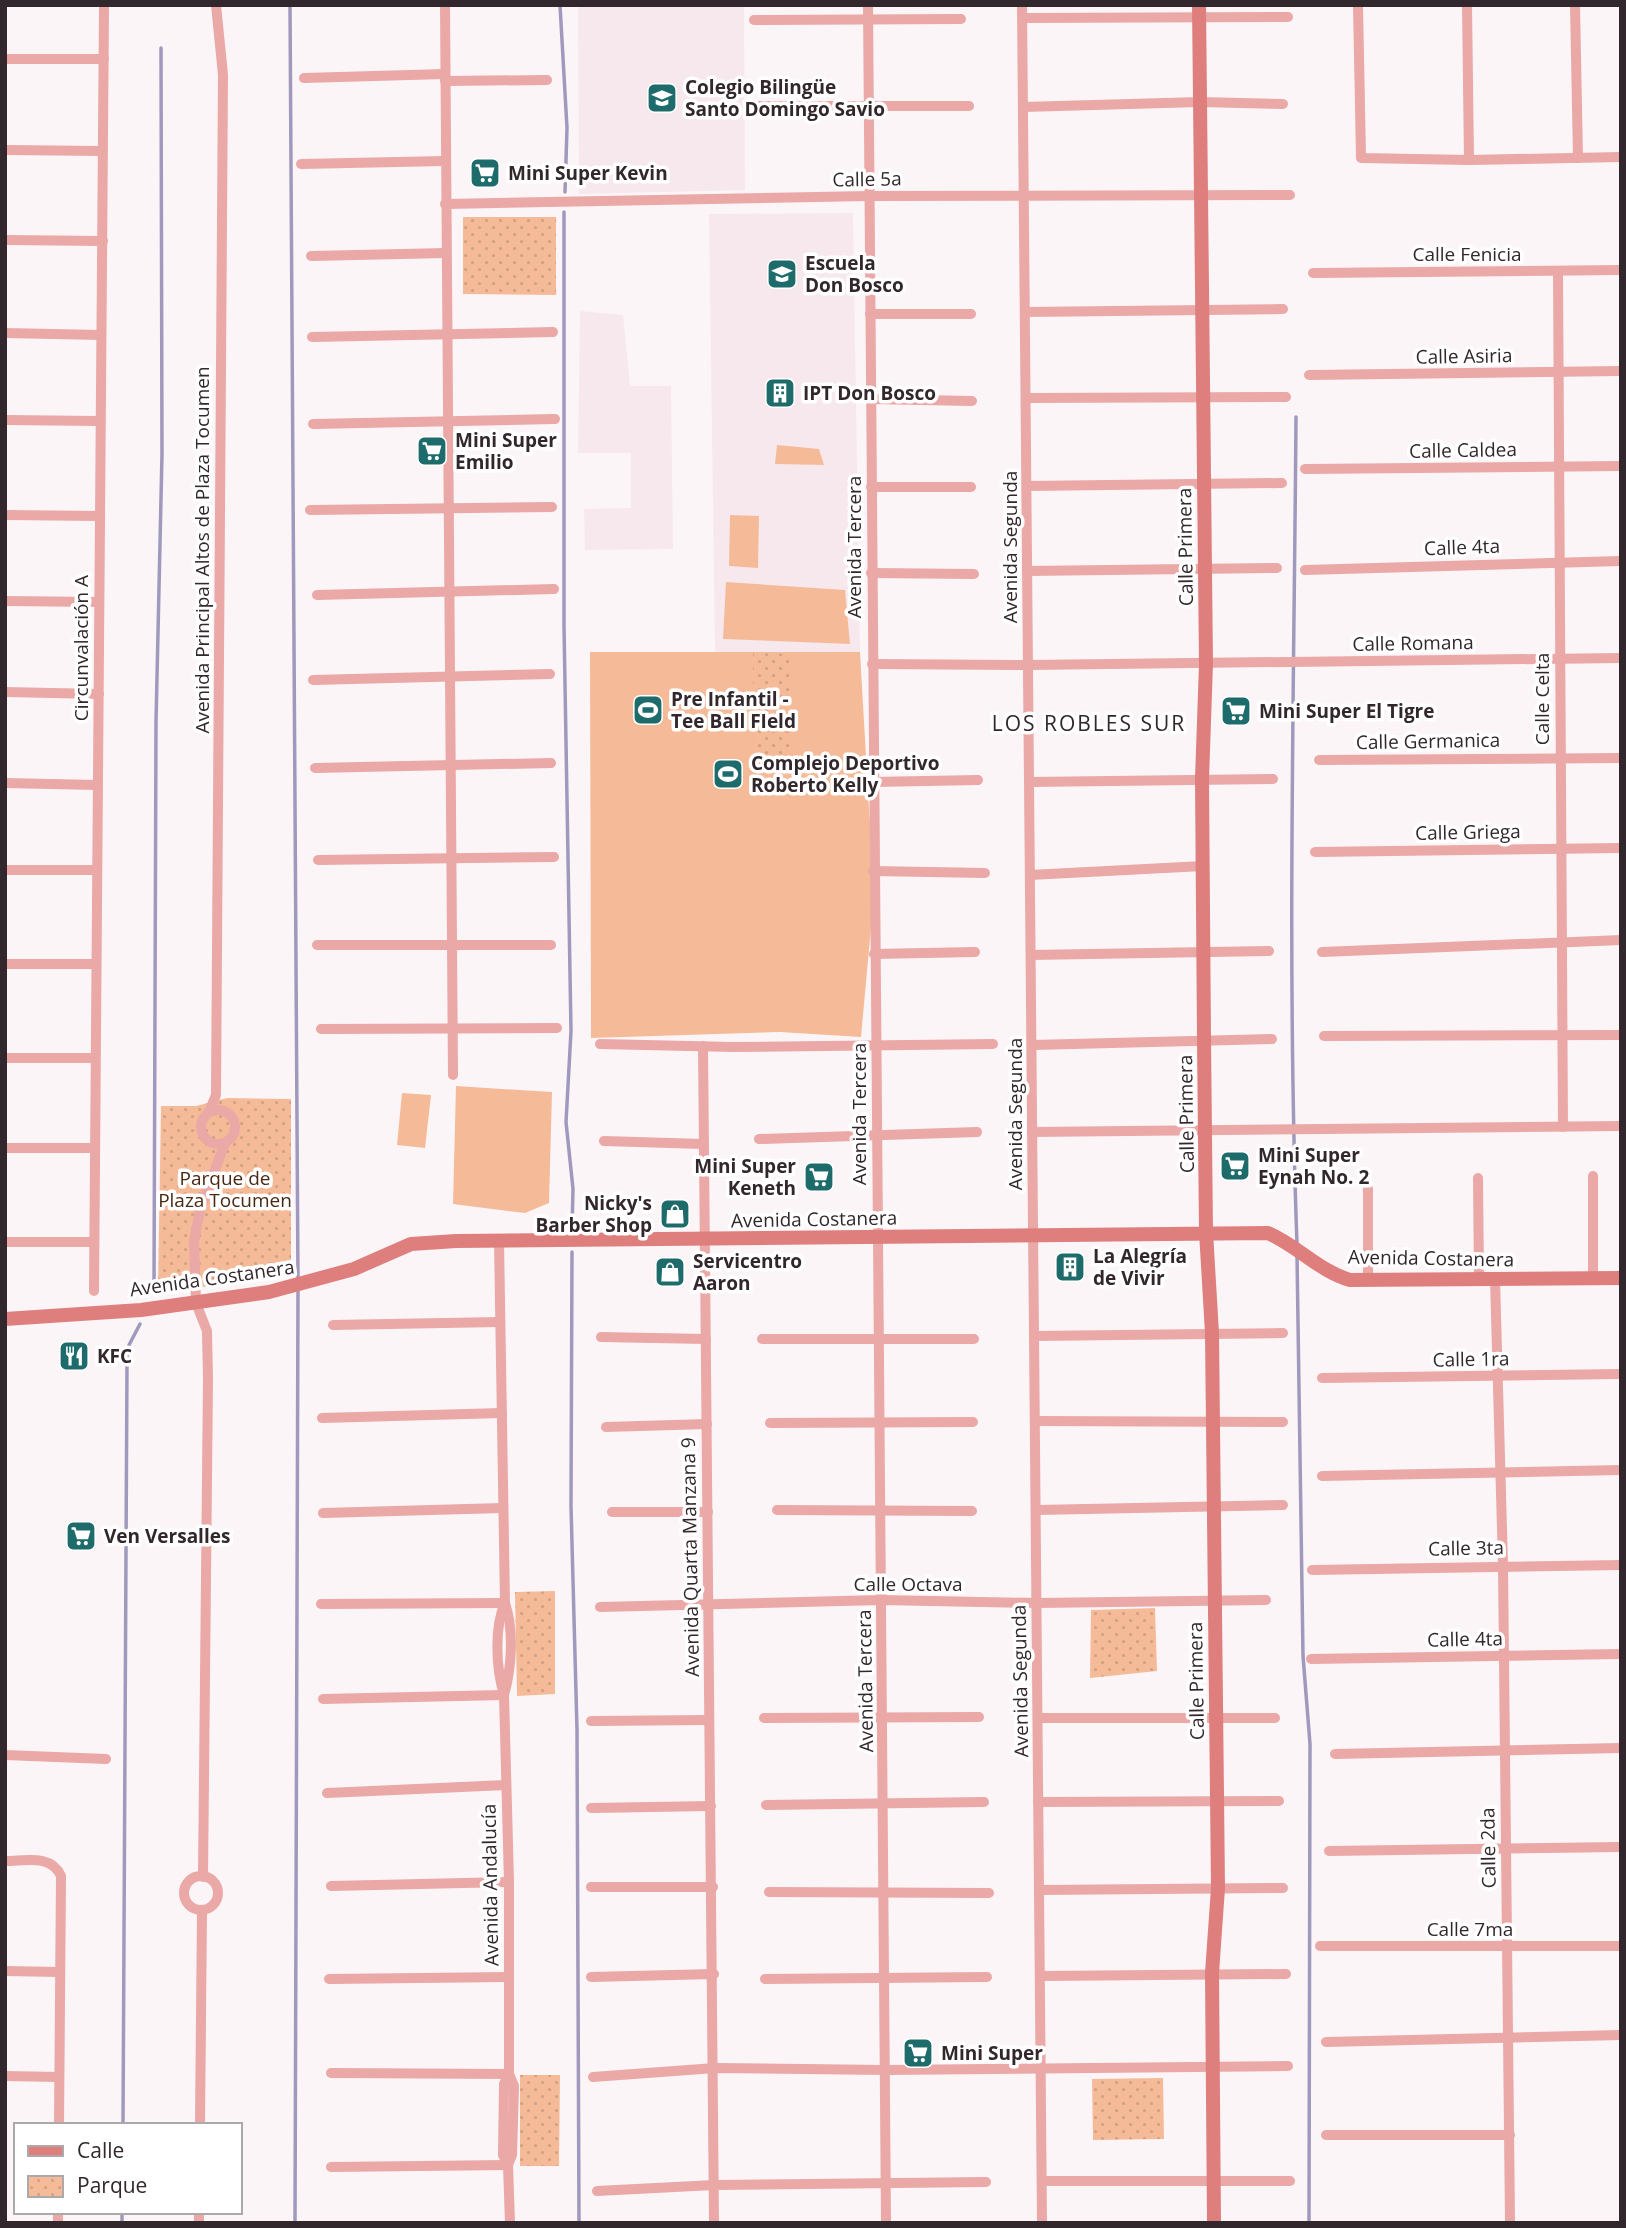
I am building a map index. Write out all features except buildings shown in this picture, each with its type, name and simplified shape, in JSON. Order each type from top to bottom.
[{"type":"street","name":"Circunvalación A","points":[[94,1291],[104,5]]},
{"type":"street","name":"Avenida Principal Altos de Plaza Tocumen","points":[[209,1112],[216,1095],[223,75],[216,5]]},
{"type":"street","points":[[445,5],[453,1075]]},
{"type":"street","name":"Avenida Tercera","points":[[868,5],[886,2223]]},
{"type":"street","name":"Avenida Segunda","points":[[1023,5],[1042,2223]]},
{"type":"street","points":[[1358,5],[1361,158],[1469,160],[1621,157]]},
{"type":"street","points":[[1467,5],[1469,160]]},
{"type":"street","points":[[1575,5],[1578,158]]},
{"type":"street","points":[[1023,18],[1199,11],[1288,17]]},
{"type":"street","name":"Calle Primera","points":[[1199,11],[1206,664],[1202,779],[1203,951],[1206,1232],[1212,1333],[1218,1888],[1212,1973],[1214,2223]]},
{"type":"street","points":[[754,20],[961,19]]},
{"type":"street","points":[[5,59],[104,59]]},
{"type":"street","points":[[304,78],[547,80]]},
{"type":"street","points":[[1023,107],[1200,102],[1283,104]]},
{"type":"street","points":[[753,106],[969,106]]},
{"type":"street","points":[[5,150],[103,151]]},
{"type":"street","points":[[301,164],[445,161]]},
{"type":"street","name":"Calle 5a","points":[[445,204],[869,196],[1290,195]]},
{"type":"street","points":[[5,240],[103,241]]},
{"type":"street","points":[[311,256],[446,253]]},
{"type":"street","name":"Calle Fenicia","points":[[1313,273],[1621,270]]},
{"type":"street","name":"Calle Celta","points":[[1558,271],[1557,466],[1563,1127]]},
{"type":"street","points":[[1025,312],[1283,309]]},
{"type":"street","points":[[870,314],[971,314]]},
{"type":"street","points":[[312,337],[446,332],[553,332]]},
{"type":"street","points":[[5,333],[101,335]]},
{"type":"street","name":"Calle Asiria","points":[[1309,376],[1621,371]]},
{"type":"street","points":[[1026,398],[1286,397]]},
{"type":"street","points":[[870,399],[972,401]]},
{"type":"street","points":[[313,424],[555,419]]},
{"type":"street","points":[[5,420],[99,421]]},
{"type":"street","name":"Calle Caldea","points":[[1306,469],[1621,466]]},
{"type":"street","points":[[1027,486],[1282,483]]},
{"type":"street","points":[[871,487],[971,487]]},
{"type":"street","points":[[310,510],[552,507]]},
{"type":"street","points":[[5,514],[99,516]]},
{"type":"street","name":"Calle 4ta","points":[[1305,569],[1621,561]]},
{"type":"street","points":[[1027,571],[1277,568]]},
{"type":"street","points":[[871,573],[974,574]]},
{"type":"street","points":[[317,595],[554,589]]},
{"type":"street","points":[[5,601],[98,602]]},
{"type":"street","name":"Calle Romana","points":[[872,664],[1206,664],[1621,658]]},
{"type":"street","points":[[313,680],[550,674]]},
{"type":"street","points":[[5,692],[99,694]]},
{"type":"street","name":"Calle Germanica","points":[[1319,760],[1621,758]]},
{"type":"street","points":[[315,768],[551,763]]},
{"type":"street","points":[[1029,782],[1273,779]]},
{"type":"street","points":[[873,782],[978,780]]},
{"type":"street","points":[[5,783],[97,785]]},
{"type":"street","name":"Calle Griega","points":[[1315,852],[1621,848]]},
{"type":"street","points":[[318,860],[554,856]]},
{"type":"street","points":[[1030,875],[1203,866]]},
{"type":"street","points":[[5,870],[96,870]]},
{"type":"street","points":[[873,871],[985,873]]},
{"type":"street","points":[[1322,951],[1562,940],[1621,940]]},
{"type":"street","points":[[317,945],[551,945]]},
{"type":"street","points":[[1031,955],[1269,951]]},
{"type":"street","points":[[874,954],[975,952]]},
{"type":"street","points":[[5,964],[96,964]]},
{"type":"street","points":[[321,1029],[557,1028]]},
{"type":"street","points":[[1324,1036],[1621,1035]]},
{"type":"street","points":[[1032,1045],[1204,1038],[1272,1039]]},
{"type":"street","points":[[600,1044],[993,1044]]},
{"type":"street","name":"Avenida Quarta Manzana 9","points":[[703,1046],[715,2068],[714,2223]]},
{"type":"street","points":[[5,1058],[94,1058]]},
{"type":"street","name":"Avenida Principal Altos de Plaza Tocumen","points":[[216,1095],[225,1111]]},
{"type":"street","points":[[203,1877],[208,1379],[207,1331],[196,1303],[195,1226],[218,1157],[219,1143],[235,1130],[233,1119],[225,1111],[209,1112],[202,1121],[202,1132],[219,1143]]},
{"type":"street","points":[[1032,1132],[1621,1126]]},
{"type":"street","points":[[759,1139],[977,1132]]},
{"type":"street","points":[[604,1141],[703,1144]]},
{"type":"street","points":[[5,1148],[94,1148]]},
{"type":"street","points":[[1592,1176],[1593,1278]]},
{"type":"street","points":[[1478,1178],[1479,1278]]},
{"type":"street","points":[[1368,1189],[1368,1280]]},
{"type":"street","name":"Avenida Costanera","points":[[5,1319],[196,1303],[309,1283],[354,1269],[411,1244],[499,1241],[1268,1233],[1288,1241],[1335,1276],[1368,1280],[1621,1278]]},
{"type":"street","name":"Avenida Andalucía","points":[[499,1241],[505,1603],[510,1618],[509,1678],[504,1695],[509,1882],[509,2074],[503,2084],[503,2155],[508,2165],[510,2223]]},
{"type":"street","points":[[5,1242],[94,1242]]},
{"type":"street","name":"Calle 2da","points":[[1496,1279],[1503,1565],[1510,2223]]},
{"type":"street","points":[[333,1325],[500,1322]]},
{"type":"street","points":[[1034,1336],[1283,1334]]},
{"type":"street","points":[[601,1337],[706,1339]]},
{"type":"street","points":[[762,1339],[974,1339]]},
{"type":"street","name":"Calle 1ra","points":[[1322,1378],[1621,1374]]},
{"type":"street","points":[[322,1418],[502,1413]]},
{"type":"street","points":[[1036,1421],[1283,1422]]},
{"type":"street","points":[[770,1423],[973,1422]]},
{"type":"street","points":[[606,1427],[707,1424]]},
{"type":"street","points":[[1322,1475],[1621,1470]]},
{"type":"street","points":[[1036,1510],[1283,1505]]},
{"type":"street","points":[[323,1513],[503,1508]]},
{"type":"street","points":[[777,1510],[972,1511]]},
{"type":"street","points":[[612,1512],[708,1512]]},
{"type":"street","name":"Calle 3ta","points":[[1312,1570],[1621,1565]]},
{"type":"street","name":"Calle Octava","points":[[600,1607],[881,1600],[1037,1603],[1266,1600]]},
{"type":"street","points":[[321,1604],[505,1603]]},
{"type":"street","name":"Calle 4ta","points":[[1311,1659],[1621,1654]]},
{"type":"street","points":[[323,1699],[504,1695]]},
{"type":"street","points":[[764,1718],[883,1715],[979,1717]]},
{"type":"street","points":[[1038,1718],[1275,1718]]},
{"type":"street","points":[[591,1721],[709,1720]]},
{"type":"street","points":[[1335,1754],[1621,1748]]},
{"type":"street","points":[[5,1755],[106,1759]]},
{"type":"street","points":[[327,1793],[506,1785]]},
{"type":"street","points":[[766,1805],[883,1801],[984,1802]]},
{"type":"street","points":[[1038,1802],[1279,1801]]},
{"type":"street","points":[[591,1808],[712,1806]]},
{"type":"street","points":[[1329,1851],[1621,1847]]},
{"type":"street","points":[[5,1861],[46,1861],[56,1866],[61,1876],[59,2123]]},
{"type":"street","points":[[203,1877],[212,1881],[218,1894],[215,1903],[202,1910],[192,1907],[185,1893],[188,1883],[203,1877]]},
{"type":"street","points":[[331,1886],[509,1882]]},
{"type":"street","points":[[591,1887],[713,1887]]},
{"type":"street","points":[[1039,1890],[1283,1888]]},
{"type":"street","points":[[769,1892],[989,1893]]},
{"type":"street","points":[[200,2123],[202,1910]]},
{"type":"street","name":"Calle 7ma","points":[[1320,1946],[1621,1946]]},
{"type":"street","points":[[5,1971],[59,1972]]},
{"type":"street","points":[[1040,1976],[1212,1973],[1286,1975]]},
{"type":"street","points":[[591,1978],[714,1974]]},
{"type":"street","points":[[329,1979],[509,1977]]},
{"type":"street","points":[[765,1979],[987,1977]]},
{"type":"street","points":[[1326,2042],[1621,2035]]},
{"type":"street","points":[[593,2077],[715,2068],[886,2070],[1041,2066],[1288,2066]]},
{"type":"street","points":[[331,2073],[509,2074]]},
{"type":"street","points":[[5,2076],[60,2077]]},
{"type":"street","points":[[1326,2135],[1510,2135]]},
{"type":"street","points":[[331,2167],[508,2165]]},
{"type":"street","points":[[1042,2181],[1290,2181]]},
{"type":"street","points":[[597,2191],[714,2185],[986,2182]]},
{"type":"shaded area","name":"Colegio Bilingüe Santo Domingo Savio","points":[[578,5],[744,5],[745,190],[579,194]]},
{"type":"shaded area","points":[[853,213],[860,652],[715,654],[709,214]]},
{"type":"shaded area","points":[[580,311],[623,315],[630,386],[671,386],[673,549],[585,550],[584,509],[631,508],[631,453],[578,453]]},
{"type":"green space","points":[[463,217],[556,217],[556,295],[463,294]]},
{"type":"green space","points":[[777,445],[819,449],[824,465],[775,464]]},
{"type":"green space","points":[[730,515],[759,516],[758,568],[729,566]]},
{"type":"green space","points":[[726,582],[845,590],[850,644],[723,639]]},
{"type":"green space","name":"Complejo Deportivo Roberto Kelly","points":[[590,652],[860,652],[874,895],[861,1037],[780,1032],[591,1038]]},
{"type":"green space","points":[[753,653],[791,654],[791,772],[754,772]]},
{"type":"green space","points":[[456,1086],[552,1092],[549,1203],[525,1213],[453,1204]]},
{"type":"green space","points":[[402,1093],[431,1095],[425,1148],[397,1145]]},
{"type":"green space","name":"Parque de Plaza Tocumen","points":[[227,1098],[291,1099],[291,1271],[217,1286],[158,1290],[161,1106],[196,1106]]},
{"type":"green space","points":[[555,1591],[555,1694],[517,1696],[515,1592]]},
{"type":"green space","points":[[1155,1608],[1157,1671],[1090,1678],[1091,1610]]},
{"type":"green space","points":[[520,2075],[560,2075],[559,2166],[520,2166]]},
{"type":"green space","points":[[1163,2078],[1164,2139],[1093,2140],[1092,2079]]},
{"type":"waterway","points":[[290,5],[298,1281]]},
{"type":"waterway","points":[[560,5],[567,128],[565,192]]},
{"type":"waterway","points":[[154,1289],[156,722],[162,454],[161,48]]},
{"type":"waterway","points":[[564,212],[564,626],[571,1031],[566,1122],[573,1189],[572,1230]]},
{"type":"waterway","points":[[1296,417],[1292,1037],[1297,1244]]},
{"type":"waterway","points":[[572,1252],[571,1506],[577,1730],[579,2223]]},
{"type":"waterway","points":[[1297,1255],[1303,1656],[1310,1744],[1309,2223]]},
{"type":"waterway","points":[[295,2223],[298,1288]]},
{"type":"waterway","points":[[123,2123],[127,1363],[129,1345],[140,1324]]},
{"type":"waterway","points":[[122,2214],[122,2223]]},
{"type":"place","name":"Colegio Bilingüe Santo Domingo Savio","points":[[662,98]]},
{"type":"place","name":"Mini Super Kevin","points":[[485,173]]},
{"type":"place","name":"Escuela Don Bosco","points":[[782,274]]},
{"type":"place","name":"IPT Don Bosco","points":[[780,393]]},
{"type":"place","name":"Mini Super Emilio","points":[[432,451]]},
{"type":"place","name":"Pre Infantil - Tee Ball FIeld","points":[[648,710]]},
{"type":"place","name":"Mini Super El Tigre","points":[[1236,711]]},
{"type":"place","name":"Complejo Deportivo Roberto Kelly","points":[[728,774]]},
{"type":"place","name":"Mini Super Eynah No. 2","points":[[1235,1166]]},
{"type":"place","name":"Mini Super Keneth","points":[[819,1177]]},
{"type":"place","name":"Nicky's Barber Shop","points":[[675,1214]]},
{"type":"place","name":"La Alegría de Vivir","points":[[1070,1267]]},
{"type":"place","name":"Servicentro Aaron","points":[[670,1272]]},
{"type":"place","name":"KFC","points":[[74,1356]]},
{"type":"place","name":"Ven Versalles","points":[[81,1536]]},
{"type":"place","name":"Mini Super","points":[[918,2053]]},
{"type":"district","name":"LOS ROBLES SUR","points":[[1089,723]]}]
